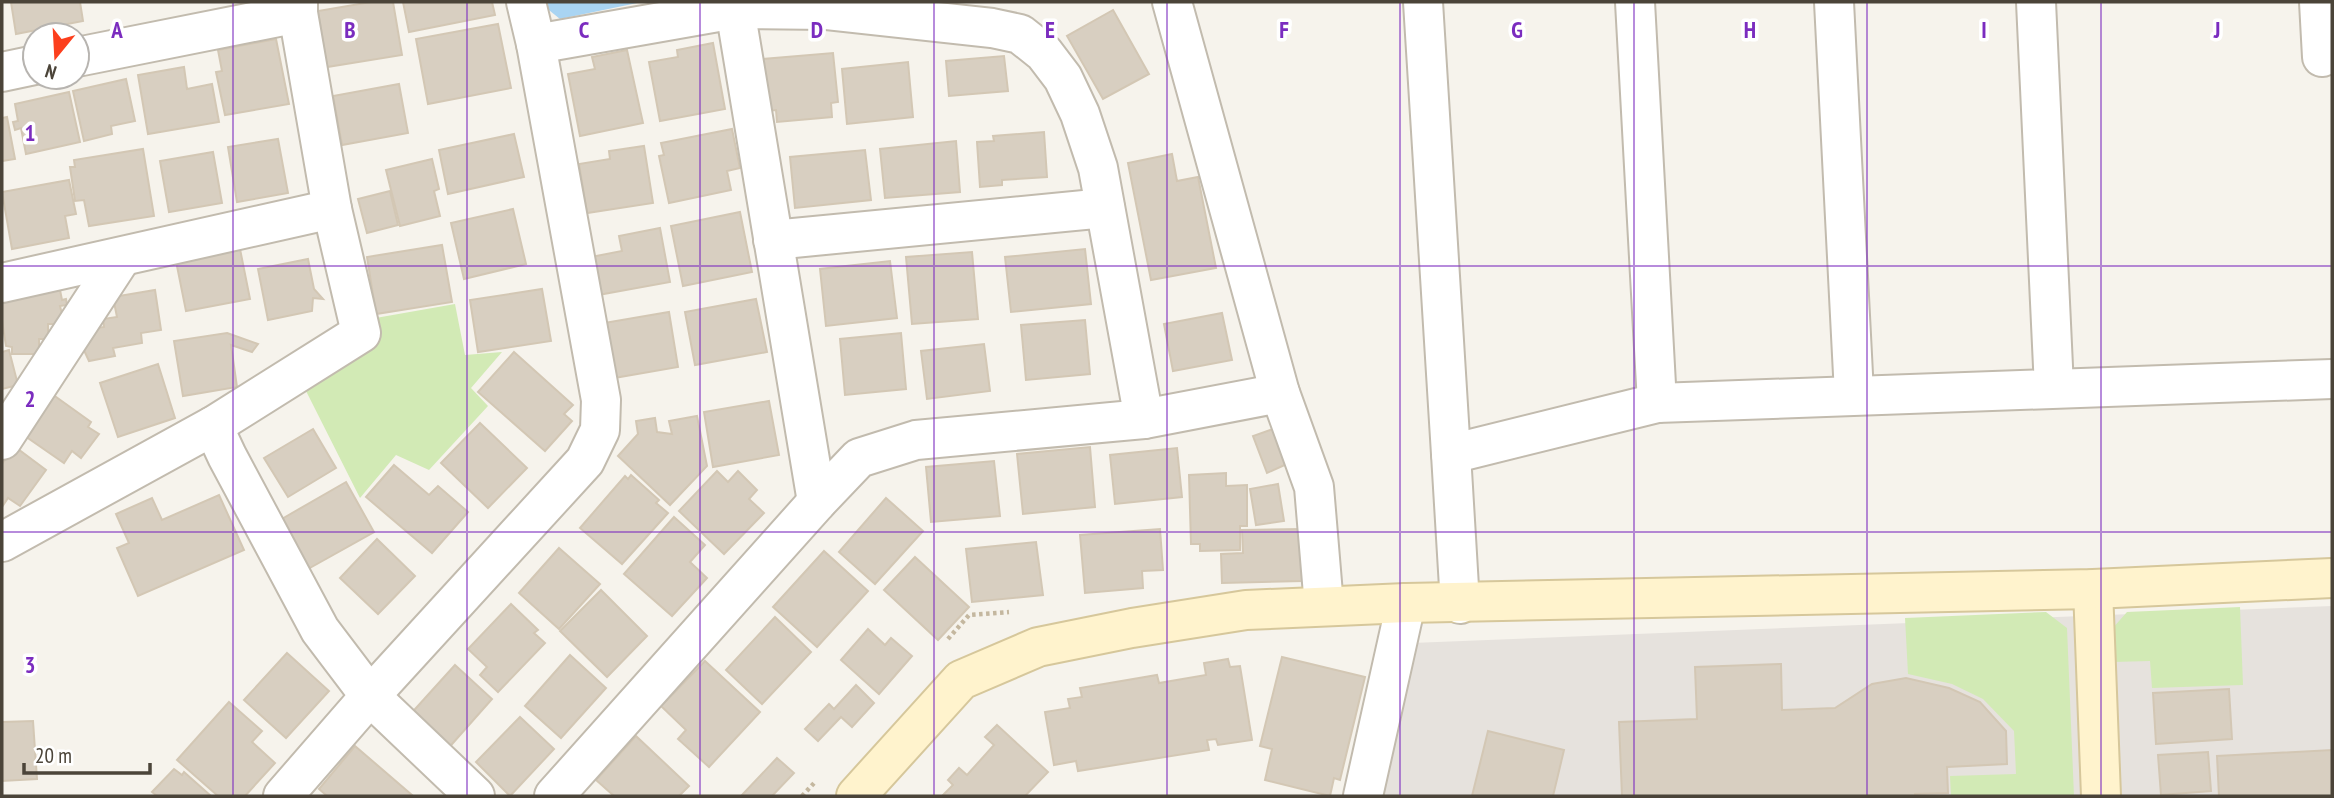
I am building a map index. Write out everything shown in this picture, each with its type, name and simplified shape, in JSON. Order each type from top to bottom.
[{"type":"street","points":[[283,796],[370,696],[586,461],[600,430],[601,400],[526,2]]},
{"type":"street","points":[[1172,2],[1280,393],[1314,487],[1324,606]]},
{"type":"street","points":[[1423,2],[1460,604]]},
{"type":"street","points":[[1635,2],[1657,402]]},
{"type":"street","points":[[1834,2],[1854,394]]},
{"type":"street","points":[[2036,2],[2053,388]]},
{"type":"street","points":[[2319,2],[2322,57]]},
{"type":"street","points":[[2,542],[213,426],[361,333],[332,209],[298,7],[91,54]]},
{"type":"street","points":[[536,44],[735,9],[827,10],[992,28],[1020,34],[1044,53],[1063,78],[1080,114],[1098,167],[1144,419]]},
{"type":"street","points":[[735,9],[817,502]]},
{"type":"street","points":[[2,72],[21,68]]},
{"type":"street","points":[[773,240],[1105,208]]},
{"type":"street","points":[[2,283],[332,209]]},
{"type":"street","points":[[2,440],[121,258]]},
{"type":"street","points":[[1451,454],[1657,402],[2332,379]]},
{"type":"street","points":[[554,796],[859,458],[916,440],[1144,419],[1280,393]]},
{"type":"street","points":[[213,426],[320,630],[370,696],[475,796]]},
{"type":"street","points":[[856,796],[961,680],[1038,647],[1246,610],[1406,603],[1460,604],[2093,589],[2332,578]]},
{"type":"street","points":[[2093,589],[2101,796]]},
{"type":"street","points":[[1363,796],[1406,603]]},
{"type":"shaded area","points":[[2332,606],[2332,796],[1378,796],[1412,643]]},
{"type":"green space","points":[[455,304],[465,355],[502,352],[471,388],[488,406],[429,470],[396,455],[360,498],[305,389],[370,319]]},
{"type":"green space","points":[[2240,607],[2243,685],[2152,688],[2150,661],[2113,662],[2112,629],[2127,612]]},
{"type":"green space","points":[[2046,612],[2067,628],[2074,796],[1951,796],[1950,776],[2016,774],[2014,731],[1983,699],[1952,684],[1908,674],[1905,618]]},
{"type":"water","points":[[539,2],[642,2],[560,19]]},
{"type":"building","points":[[11,2],[80,2],[83,21],[21,21],[21,33],[16,34]]},
{"type":"building","points":[[371,2],[393,2],[402,55],[327,67],[318,11]]},
{"type":"building","points":[[403,2],[492,2],[495,15],[409,32]]},
{"type":"building","points":[[1113,10],[1149,74],[1103,99],[1067,36]]},
{"type":"building","points":[[498,24],[511,88],[428,104],[416,39]]},
{"type":"building","points":[[276,39],[289,104],[225,115],[216,72],[222,71],[218,50]]},
{"type":"building","points":[[713,43],[725,109],[660,121],[649,62],[678,57],[677,50]]},
{"type":"building","points":[[627,50],[643,123],[580,136],[568,74],[595,69],[592,57]]},
{"type":"building","points":[[833,53],[838,102],[831,103],[832,117],[777,122],[776,110],[768,111],[763,59]]},
{"type":"building","points":[[1004,56],[1008,91],[949,96],[946,61]]},
{"type":"building","points":[[908,62],[913,117],[847,124],[842,69]]},
{"type":"building","points":[[184,67],[187,89],[212,84],[219,122],[148,134],[138,75]]},
{"type":"building","points":[[126,79],[135,121],[111,126],[112,134],[84,141],[73,91],[91,91],[91,87]]},
{"type":"building","points":[[399,84],[408,133],[342,145],[333,96]]},
{"type":"building","points":[[69,92],[80,142],[26,154],[21,128],[15,130],[13,122],[18,121],[15,104]]},
{"type":"building","points":[[7,117],[15,159],[2,161],[2,118]]},
{"type":"building","points":[[732,129],[740,168],[727,171],[731,190],[669,203],[659,156],[664,155],[661,143]]},
{"type":"building","points":[[1044,132],[1047,177],[1002,180],[1002,185],[980,187],[977,142],[994,141],[993,136]]},
{"type":"building","points":[[514,134],[524,177],[448,194],[439,150]]},
{"type":"building","points":[[278,139],[288,193],[237,202],[228,147]]},
{"type":"building","points":[[956,141],[960,192],[885,198],[880,149]]},
{"type":"building","points":[[644,146],[653,203],[587,213],[579,164],[610,159],[609,151]]},
{"type":"building","points":[[143,149],[154,216],[89,226],[84,200],[75,201],[70,167],[75,167],[74,160]]},
{"type":"building","points":[[865,150],[871,200],[795,208],[790,157]]},
{"type":"building","points":[[213,152],[222,203],[169,212],[160,161]]},
{"type":"building","points":[[1172,154],[1177,181],[1198,177],[1216,268],[1151,280],[1128,163]]},
{"type":"building","points":[[432,159],[439,189],[434,191],[440,216],[400,226],[386,170]]},
{"type":"building","points":[[69,180],[76,214],[65,216],[69,238],[12,249],[2,192]]},
{"type":"building","points":[[390,191],[398,225],[367,233],[358,199]]},
{"type":"building","points":[[513,209],[526,264],[464,279],[451,223]]},
{"type":"building","points":[[740,212],[752,272],[683,286],[671,226]]},
{"type":"building","points":[[660,228],[670,282],[598,295],[591,257],[622,251],[619,236]]},
{"type":"building","points":[[442,245],[452,302],[376,314],[367,257]]},
{"type":"building","points":[[240,249],[250,299],[186,311],[176,261]]},
{"type":"building","points":[[1085,249],[1091,304],[1011,312],[1005,257]]},
{"type":"building","points":[[972,252],[978,319],[912,324],[906,257]]},
{"type":"building","points":[[308,259],[314,289],[323,299],[313,298],[312,311],[268,320],[258,269]]},
{"type":"building","points":[[890,261],[897,318],[826,326],[820,269]]},
{"type":"building","points":[[542,289],[551,341],[478,352],[470,300]]},
{"type":"building","points":[[60,290],[62,300],[66,299],[67,305],[60,306],[62,314],[59,324],[48,324],[48,339],[39,339],[39,354],[12,354],[12,347],[6,346],[2,294]]},
{"type":"building","points":[[155,290],[161,330],[141,333],[142,343],[113,348],[115,356],[89,361],[82,346],[84,330],[104,327],[103,319],[117,317],[113,297]]},
{"type":"building","points":[[756,299],[767,352],[695,365],[685,312]]},
{"type":"building","points":[[669,312],[678,367],[614,378],[604,323]]},
{"type":"building","points":[[1222,313],[1232,360],[1173,371],[1164,324]]},
{"type":"building","points":[[1085,320],[1090,374],[1026,380],[1021,325]]},
{"type":"building","points":[[227,333],[258,344],[252,352],[231,345],[237,387],[183,396],[174,341]]},
{"type":"building","points":[[901,333],[906,389],[845,395],[840,339]]},
{"type":"building","points":[[984,344],[990,391],[927,399],[921,351]]},
{"type":"building","points":[[9,350],[18,385],[2,389],[2,352]]},
{"type":"building","points":[[514,352],[573,405],[564,414],[572,421],[545,451],[478,392]]},
{"type":"building","points":[[158,364],[175,418],[118,437],[100,383]]},
{"type":"building","points":[[45,389],[91,422],[88,427],[99,434],[81,458],[72,451],[64,463],[22,434]]},
{"type":"building","points":[[769,401],[779,455],[713,467],[704,412]]},
{"type":"building","points":[[697,416],[707,466],[670,505],[618,456],[638,434],[636,421],[655,418],[657,432],[672,434],[669,421]]},
{"type":"building","points":[[480,423],[527,468],[488,508],[441,463]]},
{"type":"building","points":[[313,429],[336,468],[288,497],[264,458]]},
{"type":"building","points":[[1273,429],[1287,464],[1267,473],[1253,436]]},
{"type":"building","points":[[14,446],[46,470],[20,506],[8,498],[2,507],[2,464]]},
{"type":"building","points":[[1090,447],[1095,507],[1023,514],[1017,454]]},
{"type":"building","points":[[1177,448],[1182,497],[1115,504],[1110,455]]},
{"type":"building","points":[[994,461],[1000,516],[931,522],[926,467]]},
{"type":"building","points":[[394,465],[429,495],[438,486],[468,512],[432,553],[366,497]]},
{"type":"building","points":[[717,471],[728,482],[738,471],[757,490],[749,499],[764,513],[724,554],[679,511]]},
{"type":"building","points":[[1226,473],[1226,486],[1247,485],[1247,526],[1240,526],[1240,550],[1200,551],[1200,544],[1191,544],[1189,475]]},
{"type":"building","points":[[631,475],[659,500],[656,503],[668,513],[622,564],[580,528],[625,476],[628,479]]},
{"type":"building","points":[[346,482],[374,532],[308,569],[280,520]]},
{"type":"building","points":[[1278,484],[1284,521],[1256,525],[1250,489]]},
{"type":"building","points":[[219,495],[244,550],[138,596],[117,548],[129,543],[116,514],[152,498],[162,520]]},
{"type":"building","points":[[886,498],[923,531],[875,584],[839,552]]},
{"type":"building","points":[[674,517],[705,545],[690,562],[707,578],[672,616],[624,574]]},
{"type":"building","points":[[1160,529],[1163,570],[1142,571],[1143,588],[1085,593],[1080,535]]},
{"type":"building","points":[[1301,529],[1303,581],[1222,583],[1221,554],[1243,553],[1242,530]]},
{"type":"building","points":[[377,539],[415,576],[378,614],[340,578]]},
{"type":"building","points":[[1036,542],[1043,595],[972,602],[966,549]]},
{"type":"building","points":[[559,548],[600,584],[559,629],[519,593]]},
{"type":"building","points":[[824,551],[868,591],[817,647],[773,607]]},
{"type":"building","points":[[915,557],[969,607],[938,640],[884,590]]},
{"type":"building","points":[[601,590],[647,636],[607,677],[560,631]]},
{"type":"building","points":[[511,604],[538,630],[534,633],[545,643],[498,692],[480,675],[487,667],[468,649]]},
{"type":"building","points":[[775,617],[811,652],[762,704],[726,670]]},
{"type":"building","points":[[868,629],[885,645],[891,638],[912,656],[879,694],[841,660]]},
{"type":"building","points":[[287,653],[329,691],[286,738],[244,700]]},
{"type":"building","points":[[570,655],[606,688],[561,738],[525,706]]},
{"type":"building","points":[[1282,657],[1365,677],[1340,780],[1334,778],[1330,796],[1265,780],[1272,749],[1260,746]]},
{"type":"building","points":[[1228,659],[1230,667],[1240,666],[1252,740],[1218,745],[1216,739],[1207,740],[1209,750],[1078,771],[1076,761],[1054,765],[1045,712],[1070,708],[1068,699],[1082,697],[1080,688],[1157,675],[1159,683],[1206,675],[1204,663]]},
{"type":"building","points":[[705,661],[760,712],[709,767],[678,739],[686,730],[661,706]]},
{"type":"building","points":[[1781,664],[1782,710],[1835,708],[1872,684],[1906,678],[1949,688],[1980,702],[2006,731],[2007,764],[1947,767],[1948,793],[1915,796],[1622,796],[1619,722],[1697,719],[1695,667]]},
{"type":"building","points":[[455,665],[492,699],[445,752],[407,718]]},
{"type":"building","points":[[856,685],[874,703],[852,727],[841,717],[818,741],[805,729],[829,704],[834,709]]},
{"type":"building","points":[[2229,689],[2232,739],[2156,744],[2153,693]]},
{"type":"building","points":[[229,702],[262,731],[252,742],[275,763],[245,796],[218,796],[177,760]]},
{"type":"building","points":[[520,717],[554,749],[510,796],[476,762]]},
{"type":"building","points":[[33,721],[37,779],[2,781],[2,722]]},
{"type":"building","points":[[997,725],[1048,772],[1025,796],[942,796],[953,785],[948,780],[959,768],[967,775],[994,745],[985,737]]},
{"type":"building","points":[[1488,731],[1564,750],[1553,796],[1472,796]]},
{"type":"building","points":[[636,736],[689,786],[679,796],[614,796],[596,780]]},
{"type":"building","points":[[355,746],[412,795],[327,796],[319,789]]},
{"type":"building","points":[[2332,750],[2332,796],[2219,796],[2217,756]]},
{"type":"building","points":[[2208,752],[2211,791],[2161,795],[2158,755]]},
{"type":"building","points":[[777,758],[794,773],[772,796],[741,796]]},
{"type":"building","points":[[174,769],[182,775],[184,772],[211,796],[157,796],[152,792]]}]
